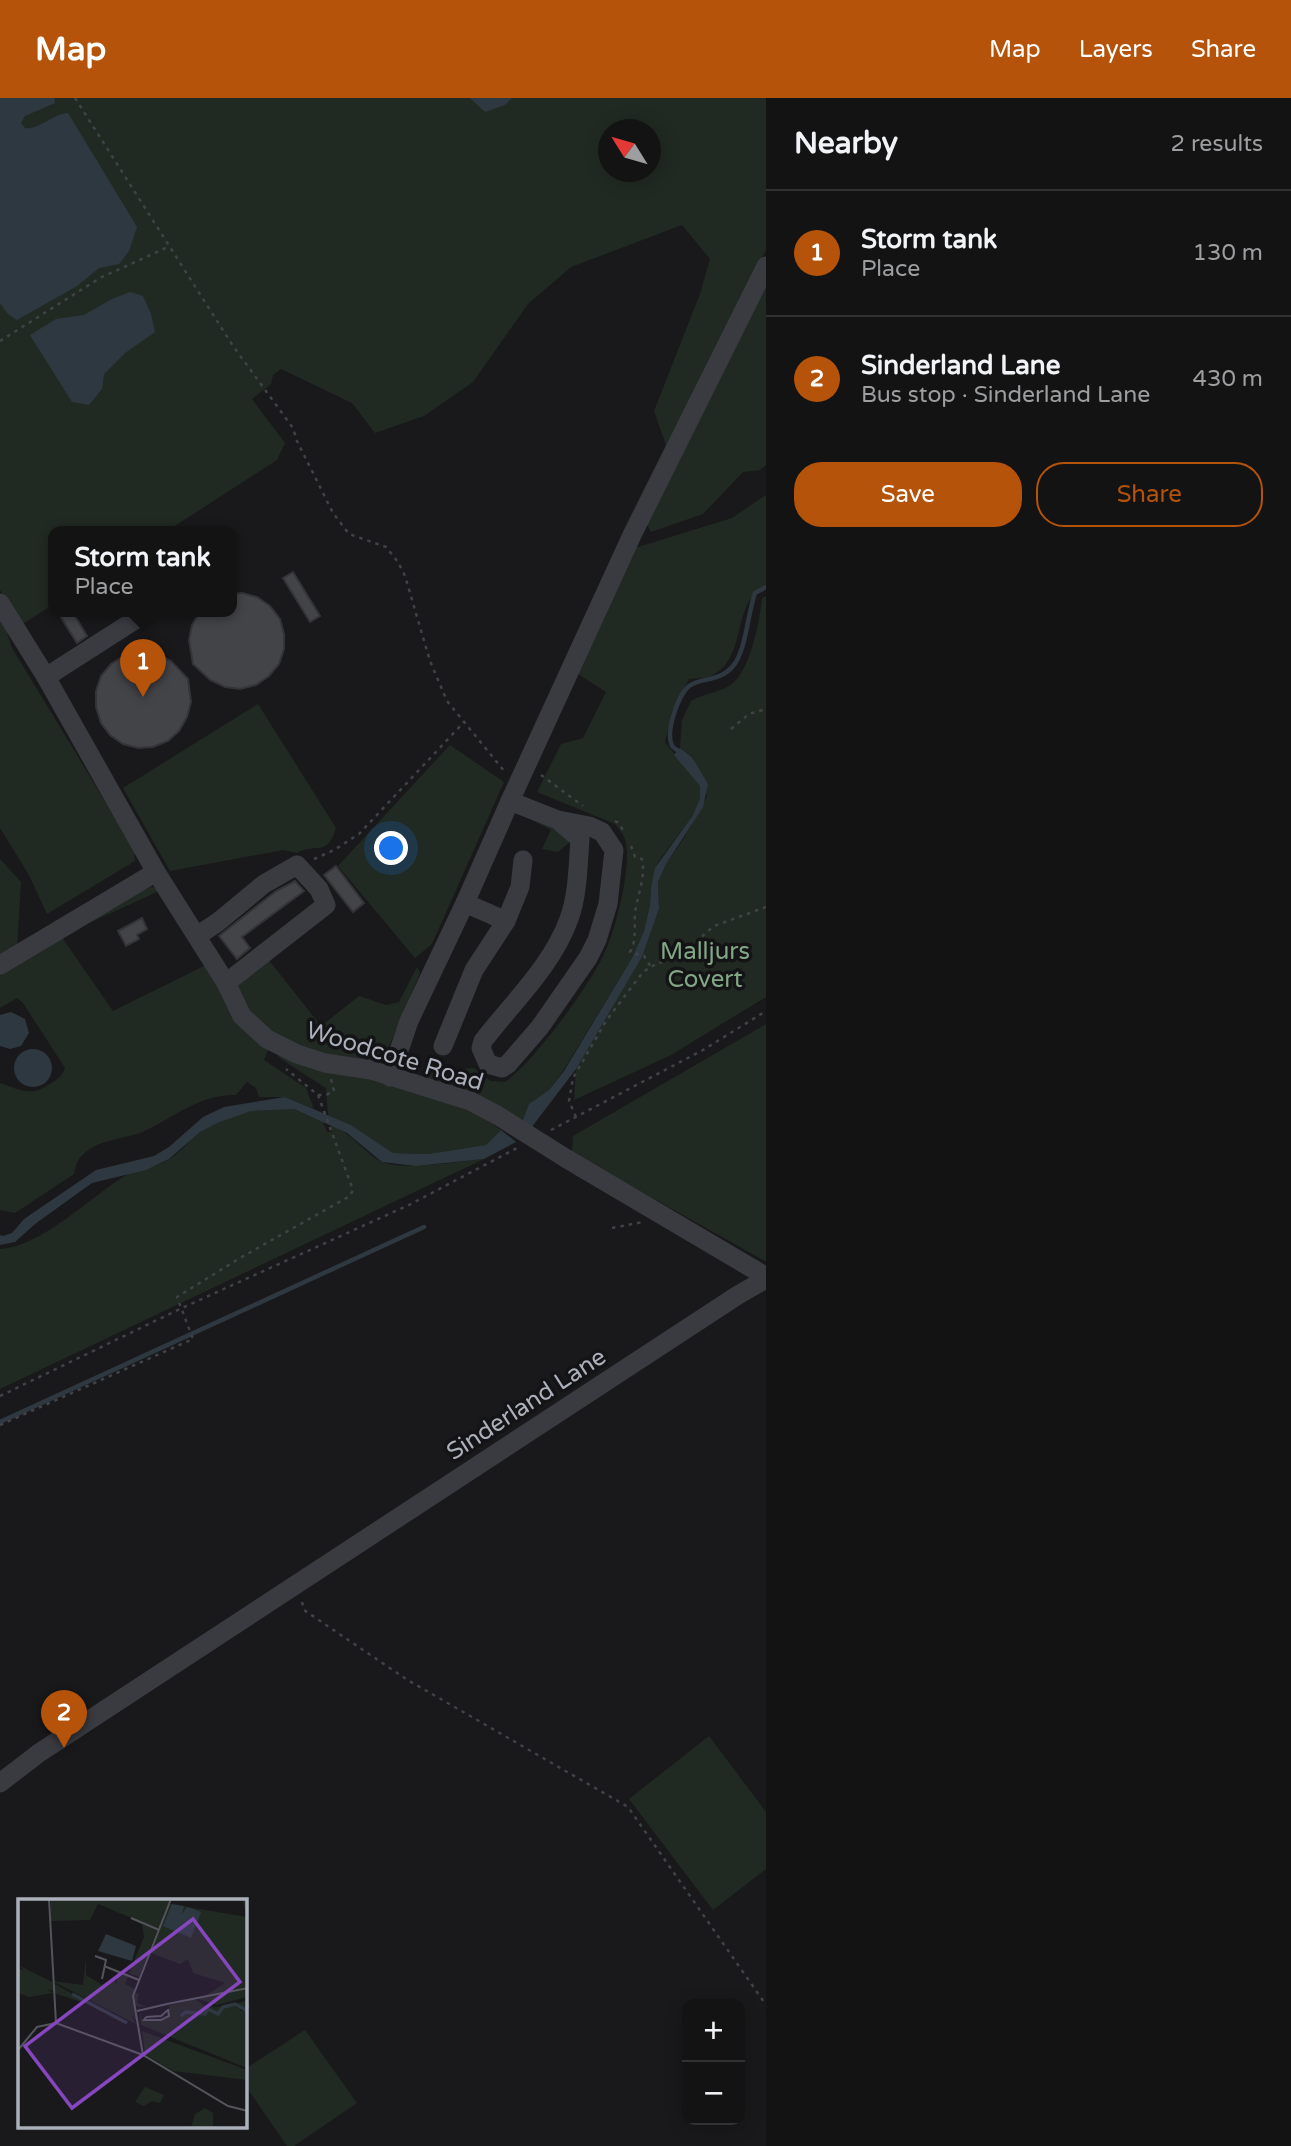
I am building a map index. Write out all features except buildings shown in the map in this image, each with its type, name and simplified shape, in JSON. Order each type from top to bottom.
[{"type":"street","points":[[390,1077],[410,1021],[632,535],[766,266]]},
{"type":"street","name":"Woodcote Road","points":[[0,603],[46,677],[156,872],[226,983],[242,1016],[267,1039],[297,1054],[325,1063],[370,1070],[470,1101],[760,1273],[765,1280]]},
{"type":"street","points":[[46,677],[140,617]]},
{"type":"street","points":[[514,792],[558,820],[580,839],[575,897],[558,943],[508,1013],[483,1041],[481,1048],[484,1058],[488,1064],[495,1067],[502,1068],[520,1051],[579,972],[597,940],[608,904],[614,850],[611,843],[602,832],[589,826],[558,820]]},
{"type":"street","points":[[443,1046],[474,970],[506,921],[520,887],[523,860]]},
{"type":"street","points":[[192,928],[218,922],[264,884],[298,865],[319,889],[326,905],[226,983]]},
{"type":"street","points":[[0,965],[156,872]]},
{"type":"street","points":[[465,903],[506,921]]},
{"type":"street","name":"Sinderland Lane","points":[[2,1776],[765,1280]]},
{"type":"path","points":[[75,98],[233,346],[293,428],[333,513],[349,534],[386,547],[398,562],[405,576],[430,661],[447,701],[509,775],[514,792]]},
{"type":"path","points":[[0,341],[100,278],[170,246]]},
{"type":"path","points":[[731,729],[749,715],[766,709]]},
{"type":"path","points":[[298,865],[334,850],[359,834],[464,722]]},
{"type":"path","points":[[576,1117],[569,1101],[573,1078],[606,1021],[643,972],[678,957],[713,926],[766,907]]},
{"type":"path","points":[[630,953],[644,956],[651,967]]},
{"type":"path","points":[[552,1130],[703,1050],[766,1012]]},
{"type":"path","points":[[0,1425],[193,1339],[177,1297],[350,1196],[353,1190],[318,1095],[326,1094]]},
{"type":"path","points":[[0,1396],[182,1308],[409,1205],[516,1148]]},
{"type":"path","points":[[612,1228],[643,1222],[655,1210]]},
{"type":"path","points":[[293,1586],[301,1599],[303,1610],[406,1679],[628,1807],[766,2006]]},
{"type":"green space","points":[[0,98],[766,98],[766,250],[668,451],[654,411],[700,294],[710,259],[682,225],[571,267],[528,304],[473,382],[424,416],[375,433],[352,403],[281,369],[273,375],[271,384],[252,399],[285,443],[277,460],[175,526],[48,526],[48,608],[21,625],[0,590]]},
{"type":"green space","points":[[766,283],[766,465],[760,470],[743,472],[703,514],[651,532],[647,525]]},
{"type":"green space","points":[[766,495],[766,585],[755,593],[748,604],[731,657],[723,668],[709,677],[689,679],[672,711],[665,742],[700,786],[700,798],[693,815],[658,862],[644,931],[632,958],[563,1071],[549,1090],[529,1104],[522,1122],[422,1076],[423,1067],[450,1070],[474,1068],[490,1081],[505,1082],[545,1041],[597,968],[618,915],[626,868],[625,840],[615,824],[537,792],[561,744],[583,738],[606,692],[575,672],[635,548],[732,518]]},
{"type":"green space","name":"Malljurs Covert","points":[[766,596],[766,997],[671,1055],[574,1100],[576,1069],[642,957],[659,909],[658,882],[707,796],[693,757],[680,748],[682,720],[691,701],[726,688],[741,674],[754,642],[762,598]]},
{"type":"green space","points":[[0,619],[12,648],[134,849],[135,861],[47,914],[29,875],[0,828]]},
{"type":"green space","points":[[258,704],[336,828],[333,837],[325,846],[297,853],[283,850],[170,871],[123,788]]},
{"type":"green space","points":[[450,745],[504,782],[432,944],[415,958],[338,866]]},
{"type":"green space","points":[[532,820],[538,820],[573,839],[558,852],[542,849],[551,830]]},
{"type":"green space","points":[[0,859],[21,882],[17,947],[0,958]]},
{"type":"green space","points":[[151,887],[156,888],[170,900],[167,903],[159,891],[61,936],[113,1011],[206,965],[240,1021],[270,1045],[264,1060],[306,1088],[314,1109],[285,1097],[259,1097],[256,1088],[247,1082],[236,1095],[210,1098],[142,1132],[94,1147],[79,1158],[74,1174],[15,1213],[0,1210],[0,1083],[25,1091],[37,1090],[57,1079],[65,1068],[23,1003],[17,998],[0,1008],[0,973],[92,916]]},
{"type":"green space","points":[[268,959],[321,1026],[359,996],[386,1005],[399,1002],[417,967],[420,973],[388,1049],[381,1059],[373,1064],[313,1056],[257,1024],[237,986]]},
{"type":"green space","points":[[766,1024],[765,1261],[572,1153],[573,1136]]},
{"type":"green space","points":[[281,1050],[462,1108],[501,1130],[486,1145],[428,1154],[393,1153],[351,1125],[328,1115],[326,1088],[278,1056]]},
{"type":"green space","points":[[260,1109],[294,1109],[323,1122],[327,1132],[332,1132],[331,1125],[339,1129],[374,1157],[389,1164],[415,1166],[484,1159],[0,1389],[0,1249],[31,1240],[48,1231],[123,1177],[173,1157],[206,1128]]},
{"type":"green space","points":[[709,1736],[766,1812],[766,1869],[713,1910],[629,1799]]},
{"type":"green space","points":[[305,2030],[357,2103],[294,2146],[287,2146],[247,2088],[247,2068]]},
{"type":"shaded area","points":[[0,98],[54,98],[55,103],[25,116],[21,123],[25,128],[30,128],[68,113],[137,227],[129,251],[119,264],[99,268],[77,286],[17,320],[8,314],[0,303]]},
{"type":"shaded area","points":[[470,98],[512,98],[505,105],[485,112]]},
{"type":"shaded area","points":[[130,292],[143,296],[155,332],[125,353],[104,374],[102,389],[89,405],[72,402],[30,335],[56,319],[84,315]]},
{"type":"shaded area","points":[[680,748],[692,757],[708,784],[703,807],[666,864],[658,882],[659,909],[642,957],[576,1069],[531,1128],[522,1122],[529,1104],[549,1090],[564,1071],[632,958],[644,931],[655,868],[693,815],[700,798],[700,786],[674,755]]},
{"type":"shaded area","points":[[11,1012],[25,1019],[29,1033],[21,1046],[10,1049],[0,1046],[0,1015]]},
{"type":"shaded area","points":[[33,1049],[46,1055],[52,1068],[46,1081],[33,1087],[20,1081],[14,1068],[20,1055]]},
{"type":"shaded area","points":[[285,1097],[351,1125],[393,1153],[428,1154],[486,1145],[501,1130],[516,1142],[484,1159],[416,1166],[382,1162],[347,1133],[294,1109],[251,1111],[200,1132],[169,1159],[146,1170],[92,1183],[35,1224],[15,1242],[0,1245],[0,1235],[12,1233],[24,1219],[96,1170],[154,1156],[169,1147],[203,1117],[224,1107]]},
{"type":"waterway","points":[[682,753],[673,747],[670,733],[681,698],[689,686],[722,675],[733,666],[741,651],[755,593],[766,587]]},
{"type":"waterway","points":[[0,1422],[424,1227]]},
{"type":"place","name":"Storm tank","points":[[143,697]]},
{"type":"place","name":"Sinderland Lane","points":[[64,1748]]}]
